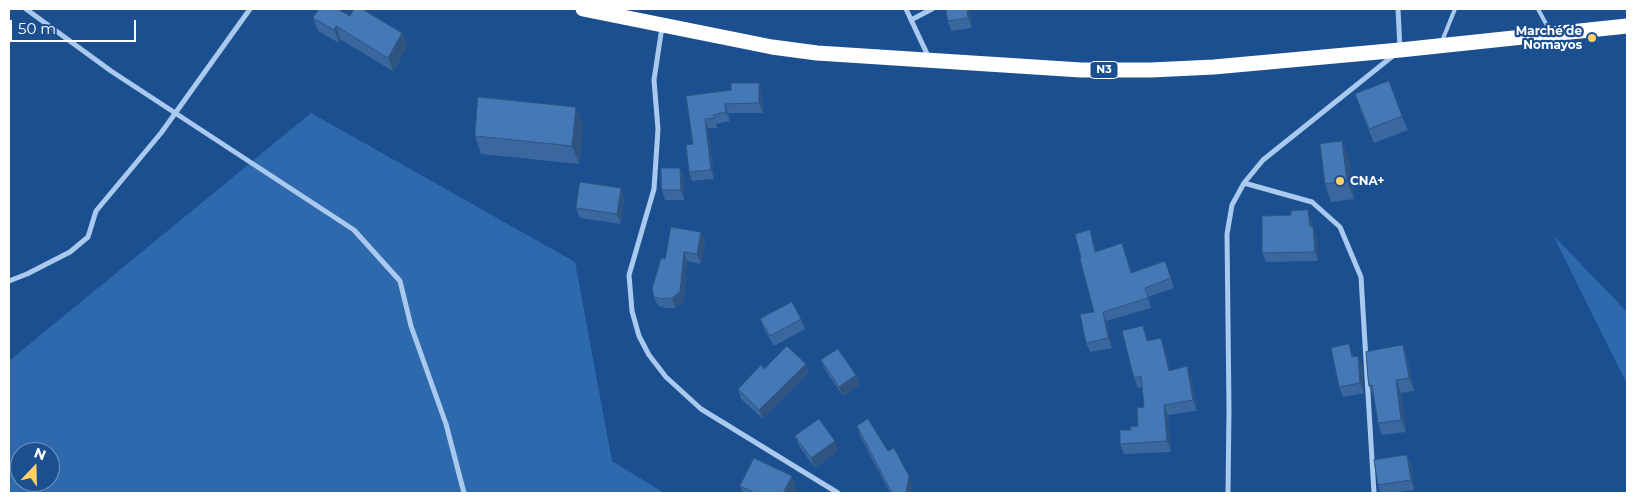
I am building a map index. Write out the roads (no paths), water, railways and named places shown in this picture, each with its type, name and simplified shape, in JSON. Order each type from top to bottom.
[{"type":"highway","name":"N3","points":[[582,9],[772,47],[866,57],[1081,70],[1151,70],[1214,67],[1627,26]]},
{"type":"street","points":[[26,9],[174,113],[354,230],[400,281],[411,326],[446,424],[464,493]]},
{"type":"street","points":[[9,281],[70,252],[88,237],[96,211],[161,133],[250,9]]},
{"type":"street","points":[[906,9],[930,61]]},
{"type":"street","points":[[911,20],[932,9]]},
{"type":"street","points":[[1228,493],[1227,234],[1232,205],[1244,183],[1263,160],[1400,50],[1398,9]]},
{"type":"street","points":[[662,26],[654,80],[658,129],[654,190],[629,275],[632,311],[639,336],[649,355],[666,377],[701,409],[838,493]]},
{"type":"street","points":[[1244,183],[1312,202],[1340,227],[1361,276],[1374,493]]},
{"type":"lane","points":[[1440,46],[1456,9]]},
{"type":"lane","points":[[1538,9],[1551,33]]},
{"type":"place","name":"Marché de Nomayos","points":[[1592,38]]},
{"type":"place","name":"CNA+","points":[[1340,181]]}]
